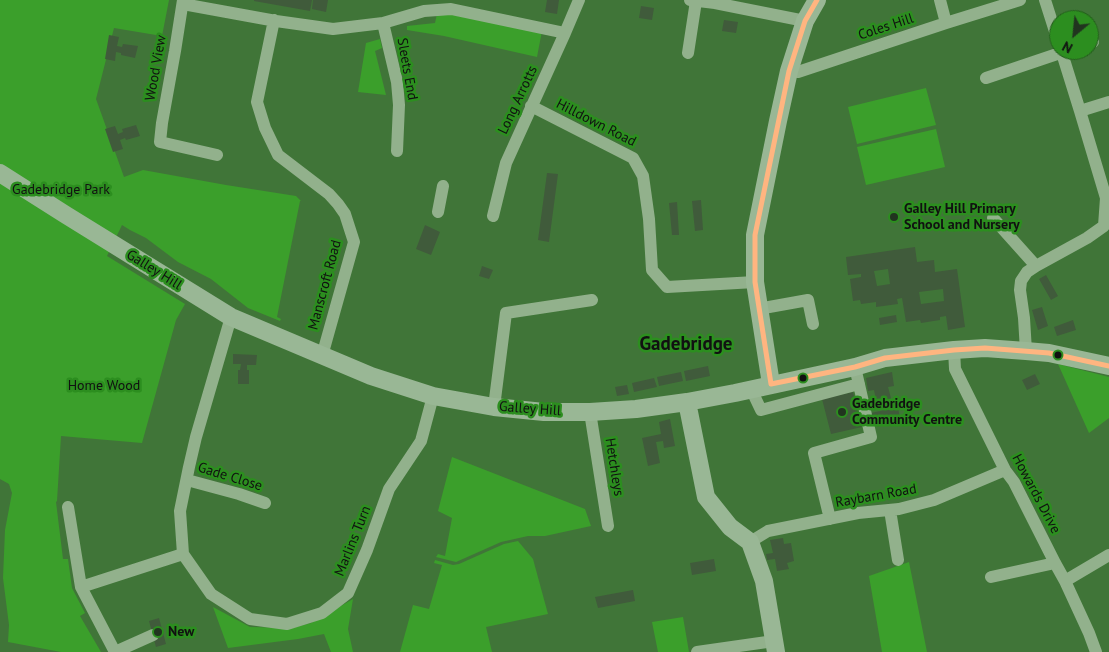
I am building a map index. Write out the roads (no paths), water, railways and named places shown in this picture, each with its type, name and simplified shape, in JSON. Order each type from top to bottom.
[{"type":"street","name":"Long Arrotts","points":[[493,216],[506,163],[579,0]]},
{"type":"street","points":[[688,54],[693,0],[715,2],[805,21]]},
{"type":"street","points":[[771,384],[758,309],[755,282],[754,235],[789,71],[805,21],[817,0]]},
{"type":"street","points":[[940,0],[946,23]]},
{"type":"street","name":"Coles Hill","points":[[789,71],[798,72],[1001,3],[1020,0]]},
{"type":"street","points":[[183,2],[332,29],[383,23],[452,4],[565,34]]},
{"type":"street","name":"Wood View","points":[[183,2],[160,142],[217,155]]},
{"type":"street","name":"Manscroft Road","points":[[274,20],[257,102],[265,128],[278,154],[329,194],[346,214],[354,242],[322,356]]},
{"type":"street","name":"Sleets End","points":[[383,23],[397,82],[399,105],[397,151]]},
{"type":"street","points":[[986,78],[1049,54]]},
{"type":"street","points":[[1026,351],[1020,290],[1021,281],[1027,272],[1036,266],[1087,238],[1104,226],[1106,198],[1066,60]]},
{"type":"street","points":[[1080,111],[1109,102]]},
{"type":"street","name":"Hilldown Road","points":[[531,106],[633,158],[643,176],[649,219],[652,270],[667,287],[755,282]]},
{"type":"street","name":"Galley Hill","points":[[0,173],[232,317],[371,376],[433,396],[494,407],[544,412],[636,410],[687,402],[771,384],[857,375],[885,358],[954,350],[985,348],[1049,353],[1109,366]]},
{"type":"street","points":[[438,212],[443,186]]},
{"type":"street","points":[[993,218],[1036,266]]},
{"type":"street","points":[[494,407],[506,313],[592,300]]},
{"type":"street","points":[[758,309],[808,300],[813,324]]},
{"type":"street","points":[[81,587],[183,554],[180,511],[196,437],[232,317]]},
{"type":"street","name":"Howards Drive","points":[[954,350],[955,369],[1005,470],[1014,482],[1065,581],[1096,652]]},
{"type":"street","points":[[751,389],[761,410],[857,375],[871,437],[814,453],[830,519]]},
{"type":"street","name":"Marlins Turn","points":[[183,554],[211,594],[250,619],[287,624],[322,613],[348,593],[367,550],[389,489],[420,441],[433,396]]},
{"type":"street","points":[[687,402],[706,497],[730,527],[750,542],[764,581],[775,647],[697,652]]},
{"type":"street","name":"Hetchleys","points":[[590,412],[608,526]]},
{"type":"street","name":"Raybarn Road","points":[[750,542],[768,531],[858,513],[899,509],[934,500],[1005,470]]},
{"type":"street","name":"Gade Close","points":[[187,480],[265,503]]},
{"type":"street","points":[[68,507],[81,587],[115,652],[153,635]]},
{"type":"street","points":[[890,510],[898,560]]},
{"type":"street","points":[[1065,581],[1109,555]]},
{"type":"street","points":[[991,577],[1055,563]]},
{"type":"place","name":"Galley Hill Primary School and Nursery","points":[[894,217]]},
{"type":"place","name":"Gadebridge Community Centre","points":[[842,412]]},
{"type":"place","name":"New","points":[[158,632]]},
{"type":"district","name":"Gadebridge","points":[[686,345]]},
{"type":"park label","name":"Gadebridge Park","points":[[61,190]]},
{"type":"park label","name":"Home Wood","points":[[104,386]]}]
